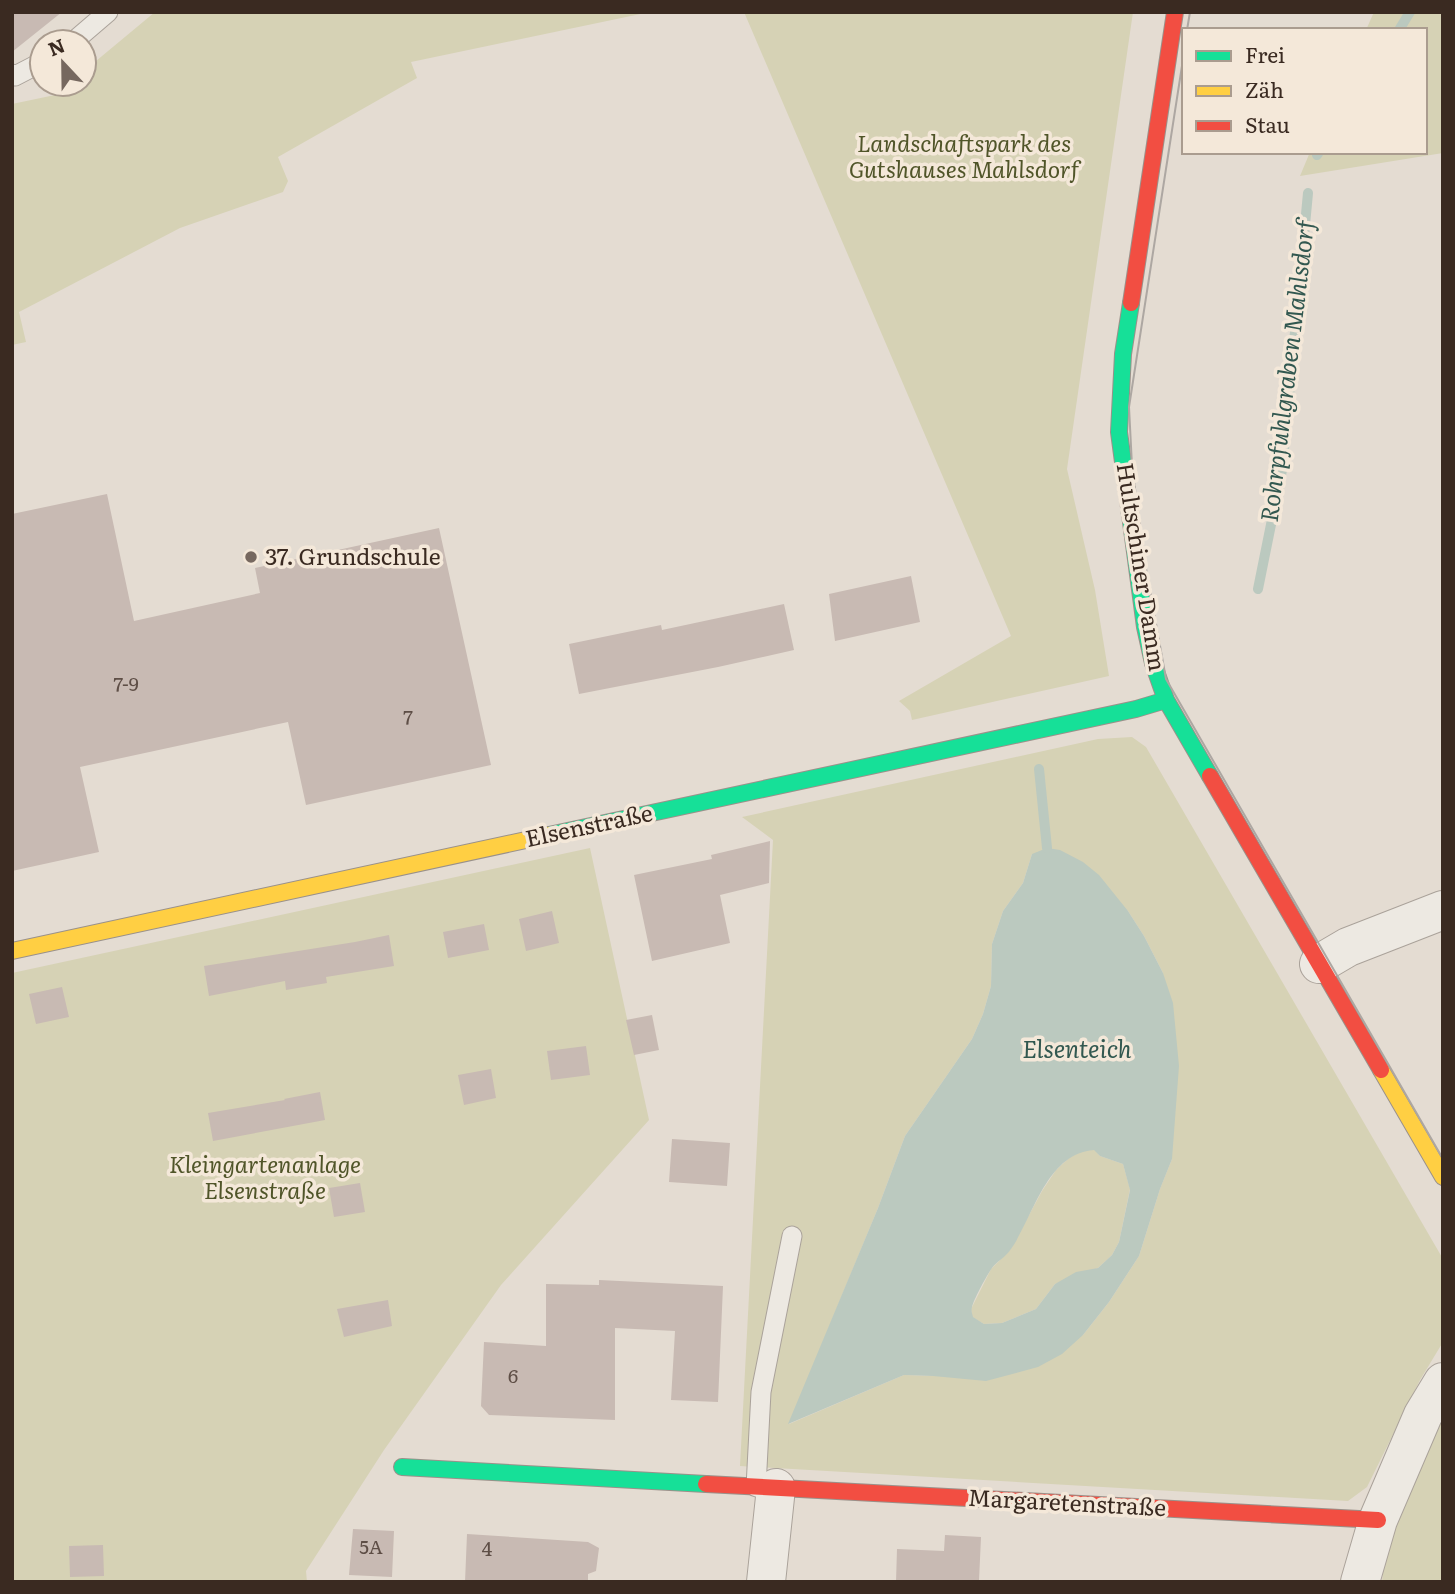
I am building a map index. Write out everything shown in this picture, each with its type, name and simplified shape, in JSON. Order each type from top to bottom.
[{"type":"street","name":"Hultschiner Damm","points":[[1175,12],[1123,354],[1119,432],[1145,627],[1153,663],[1166,700],[1443,1177]]},
{"type":"street","name":"Elsenstraße","points":[[12,951],[718,800],[1136,709],[1166,700]]},
{"type":"street","points":[[1319,964],[1348,947],[1443,909]]},
{"type":"street","points":[[1360,1582],[1378,1520],[1423,1415],[1443,1382]]},
{"type":"street","name":"Margaretenstraße","points":[[402,1466],[1378,1520]]},
{"type":"street","points":[[766,1488],[766,1582]]},
{"type":"lane","points":[[89,28],[108,12]]},
{"type":"lane","points":[[12,74],[15,76],[28,69]]},
{"type":"lane","points":[[766,1488],[761,1392],[792,1236]]},
{"type":"green space","points":[[155,12],[650,12],[411,62],[417,78],[278,157],[288,181],[283,192],[180,228],[19,312],[26,342],[12,345],[12,104],[41,98],[98,98],[98,59]]},
{"type":"green space","name":"Landschaftspark des Gutshauses Mahlsdorf","points":[[744,12],[1133,12],[1067,469],[1095,590],[1109,676],[912,720],[910,711],[899,701],[1011,636]]},
{"type":"green space","points":[[1374,12],[1443,12],[1443,153],[1300,176],[1309,154],[1427,154],[1427,28],[1367,28]]},
{"type":"green space","points":[[1132,737],[1146,747],[1443,1259],[1443,1342],[1420,1380],[1367,1487],[1348,1501],[740,1466],[773,840],[742,817],[1098,739]],"holes":[[[1032,854],[1128,911],[1163,973],[1172,1159],[1139,1256],[1109,1302],[1083,1335],[933,1376],[904,1375],[789,1424],[905,1136],[972,1039],[983,1014],[991,986],[992,944],[1003,911],[1023,883]]]},
{"type":"green space","name":"Kleingartenanlage Elsenstraße","points":[[590,848],[649,1120],[501,1285],[384,1450],[306,1571],[307,1582],[12,1582],[12,973]]},
{"type":"green space","points":[[1094,1149],[1100,1156],[1123,1164],[1130,1189],[1119,1242],[1112,1255],[1098,1268],[1055,1284],[1036,1309],[1002,1323],[984,1324],[972,1317],[971,1309],[991,1269],[1010,1250],[1056,1170],[1081,1151]]},
{"type":"green space","points":[[1443,1405],[1443,1582],[1382,1582],[1388,1521]]},
{"type":"water","name":"Elsenteich","points":[[1047,848],[1060,850],[1083,862],[1099,875],[1144,936],[1163,973],[1173,1003],[1179,1066],[1172,1159],[1139,1256],[1109,1302],[1083,1335],[1062,1354],[1038,1367],[986,1381],[904,1375],[788,1424],[905,1136],[972,1039],[983,1014],[991,986],[992,944],[1003,911],[1023,883],[1032,854]],"holes":[[[1094,1150],[1100,1156],[1123,1164],[1130,1190],[1119,1242],[1112,1255],[1098,1268],[1076,1272],[1055,1284],[1036,1309],[1002,1323],[984,1324],[973,1317],[972,1307],[984,1281],[1011,1249],[1053,1174],[1078,1154]]]},
{"type":"building","points":[[12,12],[62,12],[42,28],[28,28],[28,39],[12,52]]},
{"type":"building","points":[[107,494],[134,621],[260,593],[255,568],[439,528],[491,765],[306,805],[288,722],[80,767],[99,852],[12,871],[12,514]]},
{"type":"building","points":[[911,576],[920,622],[835,641],[829,594]]},
{"type":"building","points":[[784,604],[794,650],[579,694],[569,644],[661,625],[662,630]]},
{"type":"building","points":[[770,841],[769,883],[720,895],[730,943],[652,961],[634,875],[712,859],[711,855]]},
{"type":"building","points":[[552,911],[559,943],[526,951],[519,919]]},
{"type":"building","points":[[484,924],[489,950],[448,958],[443,932]]},
{"type":"building","points":[[389,935],[394,966],[326,977],[327,983],[286,990],[285,981],[209,996],[204,966]]},
{"type":"building","points":[[62,987],[69,1017],[36,1024],[29,994]]},
{"type":"building","points":[[652,1015],[659,1050],[634,1055],[626,1020]]},
{"type":"building","points":[[586,1046],[590,1075],[551,1080],[547,1051]]},
{"type":"building","points":[[491,1069],[496,1098],[464,1105],[458,1075]]},
{"type":"building","points":[[320,1092],[325,1120],[213,1141],[208,1113]]},
{"type":"building","points":[[672,1139],[730,1143],[727,1186],[669,1182]]},
{"type":"building","points":[[360,1183],[365,1212],[334,1217],[329,1188]]},
{"type":"building","points":[[599,1280],[723,1286],[718,1402],[671,1400],[675,1331],[615,1328],[615,1420],[489,1415],[481,1406],[484,1342],[546,1346],[546,1284],[599,1285]]},
{"type":"building","points":[[388,1300],[392,1326],[344,1337],[337,1309]]},
{"type":"building","points":[[353,1529],[394,1531],[392,1577],[349,1575]]},
{"type":"building","points":[[467,1534],[588,1542],[599,1548],[596,1571],[588,1574],[588,1582],[465,1582]]},
{"type":"building","points":[[945,1535],[981,1537],[979,1581],[896,1582],[897,1549],[944,1551]]},
{"type":"building","points":[[103,1545],[104,1576],[70,1577],[69,1546]]},
{"type":"waterway","name":"Rohrpfuhlgraben Mahlsdorf","points":[[1400,28],[1410,12]]},
{"type":"waterway","name":"Rohrpfuhlgraben Mahlsdorf","points":[[1258,589],[1282,470],[1308,193]]},
{"type":"waterway","name":"Rohrpfuhlgraben Mahlsdorf","points":[[1039,769],[1047,848]]},
{"type":"tram line","points":[[1187,28],[1190,12]]},
{"type":"tram line","points":[[1182,66],[1129,407],[1132,466],[1145,563],[1166,679],[1443,1159]]},
{"type":"traffic: fast","points":[[1131,303],[1123,354],[1119,432],[1145,627],[1153,663],[1166,700],[1210,776]]},
{"type":"traffic: fast","points":[[549,835],[1136,709],[1166,700]]},
{"type":"traffic: fast","points":[[402,1467],[706,1484]]},
{"type":"traffic: slow","points":[[12,951],[549,835]]},
{"type":"traffic: slow","points":[[1381,1070],[1443,1177]]},
{"type":"traffic: jam","points":[[1131,303],[1175,12]]},
{"type":"traffic: jam","points":[[1210,776],[1381,1070]]},
{"type":"traffic: jam","points":[[706,1484],[1378,1520]]},
{"type":"place","name":"37. Grundschule","points":[[251,557]]}]
